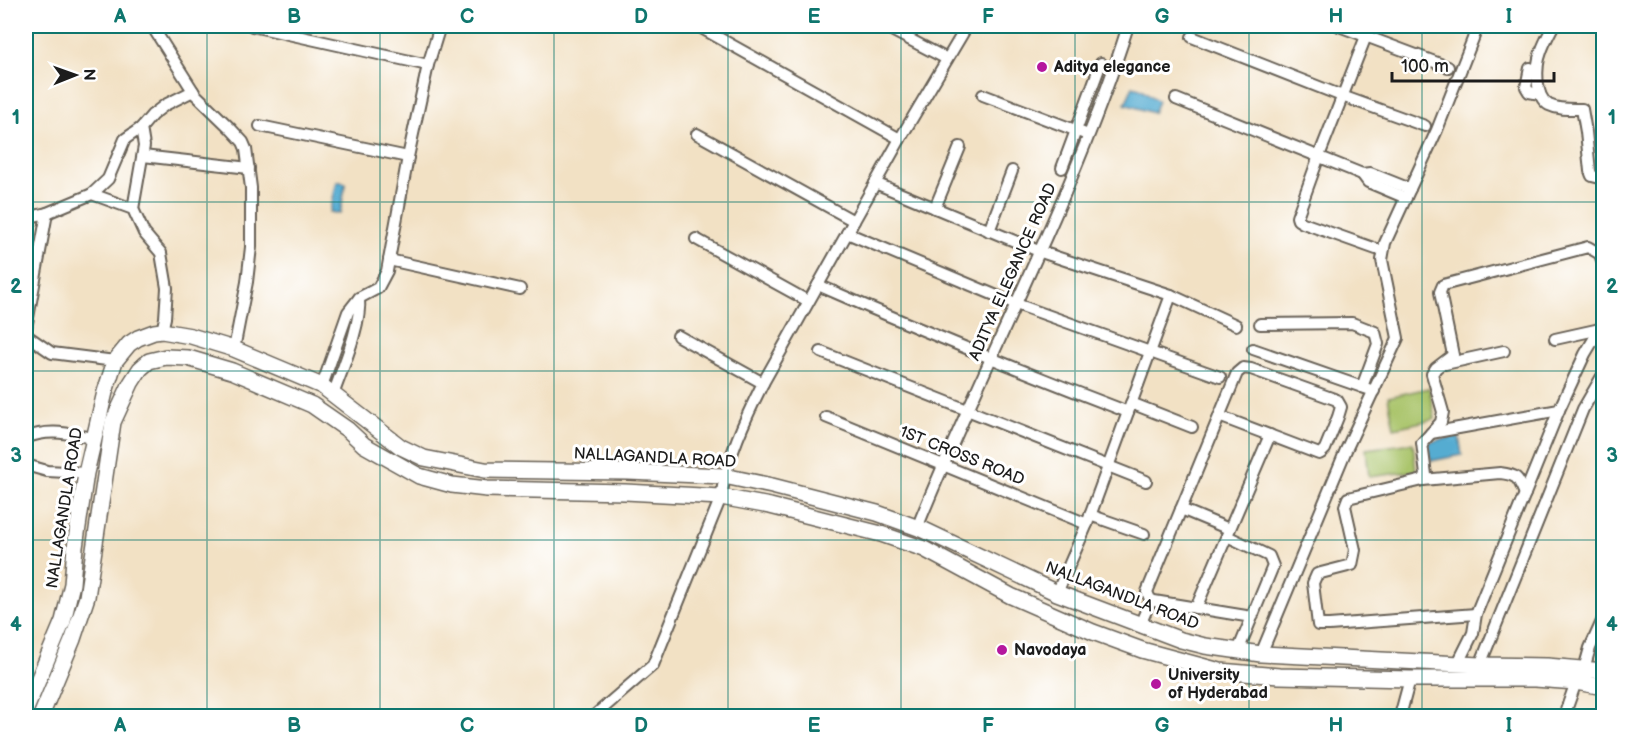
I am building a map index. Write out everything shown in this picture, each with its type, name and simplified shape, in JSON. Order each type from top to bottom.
[{"type":"main road","name":"NALLAGANDLA ROAD","points":[[26,709],[63,621],[72,584],[86,473],[93,438],[115,361],[129,344],[138,338],[162,331],[191,336],[234,349],[328,390],[401,447],[424,458],[485,470],[724,476],[877,513],[949,541],[1057,593],[1181,640],[1205,646],[1261,654],[1480,665],[1547,666],[1580,675],[1604,687]]},
{"type":"main road","name":"NALLAGANDLA ROAD","points":[[41,717],[74,639],[88,588],[113,422],[140,369],[149,361],[166,357],[188,358],[232,371],[306,402],[348,430],[364,445],[419,476],[452,485],[487,489],[721,497],[770,506],[880,534],[924,549],[1011,596],[1093,632],[1142,650],[1220,671],[1279,676],[1410,679],[1580,675],[1604,671]]},
{"type":"main road","points":[[72,584],[88,588]]},
{"type":"street","points":[[152,26],[193,91],[243,142],[249,168],[255,247],[234,349]]},
{"type":"street","points":[[252,26],[428,65]]},
{"type":"street","points":[[328,390],[348,312],[358,298],[378,288],[387,271],[408,157],[428,65],[440,26]]},
{"type":"street","points":[[884,26],[946,59]]},
{"type":"street","points":[[594,717],[653,665],[721,497],[724,476],[762,383],[967,26]]},
{"type":"street","name":"ADITYA ELEGANCE ROAD","points":[[917,528],[990,359],[1041,252],[1115,67],[1128,26]]},
{"type":"street","points":[[1339,26],[1448,67]]},
{"type":"street","points":[[1370,26],[1318,156],[1298,220],[1376,249]]},
{"type":"street","points":[[1261,654],[1347,450],[1398,338],[1382,260],[1385,243],[1437,130],[1479,26]]},
{"type":"street","points":[[1553,26],[1540,53],[1538,84],[1540,94],[1542,100],[1556,108],[1581,109],[1590,171],[1592,176],[1604,179]]},
{"type":"street","points":[[703,29],[900,140]]},
{"type":"street","points":[[1192,37],[1425,126]]},
{"type":"street","points":[[1062,168],[1101,63]]},
{"type":"street","points":[[1530,68],[1526,87],[1529,92],[1540,94]]},
{"type":"street","points":[[26,218],[47,213],[92,194],[108,179],[125,139],[141,128],[165,105],[193,91]]},
{"type":"street","points":[[983,95],[1090,131]]},
{"type":"street","points":[[1176,99],[1362,174],[1370,173],[1408,193]]},
{"type":"street","points":[[260,126],[408,157]]},
{"type":"street","points":[[141,128],[144,146],[133,209],[144,233],[160,253],[162,261],[167,288],[162,331]]},
{"type":"street","points":[[697,134],[854,220]]},
{"type":"street","points":[[935,208],[960,147]]},
{"type":"street","points":[[142,156],[249,168]]},
{"type":"street","points":[[989,231],[1012,171]]},
{"type":"street","points":[[875,183],[1041,252],[1171,295],[1236,325]]},
{"type":"street","points":[[92,194],[133,209]]},
{"type":"street","points":[[26,329],[47,213]]},
{"type":"street","points":[[847,233],[1016,304],[1220,377]]},
{"type":"street","points":[[696,239],[808,301]]},
{"type":"street","points":[[1423,480],[1426,475],[1422,443],[1441,422],[1443,412],[1432,374],[1452,355],[1440,292],[1443,285],[1588,247],[1600,255],[1604,267]]},
{"type":"street","points":[[389,261],[520,289]]},
{"type":"street","points":[[818,285],[990,359],[1192,427]]},
{"type":"street","points":[[1057,593],[1089,520],[1171,295]]},
{"type":"street","points":[[1260,324],[1352,323],[1375,332],[1378,344],[1362,387]]},
{"type":"street","points":[[1555,339],[1602,326]]},
{"type":"street","points":[[1458,663],[1473,633],[1476,614],[1559,410],[1585,354],[1602,326]]},
{"type":"street","points":[[26,335],[52,353],[115,361]]},
{"type":"street","points":[[678,336],[762,383]]},
{"type":"street","points":[[1252,349],[1374,391]]},
{"type":"street","points":[[1442,364],[1504,351]]},
{"type":"street","points":[[821,352],[1146,481]]},
{"type":"street","points":[[1219,416],[1315,453],[1322,453],[1340,412],[1339,403],[1337,400],[1251,369],[1243,368],[1237,373],[1219,416],[1181,509],[1148,592],[1150,599],[1154,601],[1252,617]]},
{"type":"street","points":[[1480,665],[1583,409],[1604,373]]},
{"type":"street","points":[[1431,433],[1559,410]]},
{"type":"street","name":"1ST CROSS ROAD","points":[[826,417],[1089,520],[1144,534]]},
{"type":"street","points":[[26,438],[52,431],[93,438]]},
{"type":"street","points":[[1196,608],[1270,435]]},
{"type":"street","points":[[26,465],[47,471],[86,473]]},
{"type":"street","points":[[1476,614],[1318,625],[1314,584],[1317,574],[1352,565],[1355,550],[1345,506],[1347,498],[1423,480],[1500,472],[1513,474],[1519,479],[1525,494]]},
{"type":"street","points":[[1181,509],[1269,556],[1273,562],[1238,651]]},
{"type":"street","points":[[1140,625],[1148,606]]},
{"type":"street","points":[[1564,717],[1604,617]]},
{"type":"street","points":[[1400,717],[1410,679]]},
{"type":"green space","points":[[1429,388],[1435,419],[1394,428],[1388,397]]},
{"type":"green space","points":[[1413,443],[1416,471],[1369,477],[1366,449]]},
{"type":"water","points":[[1133,86],[1140,88],[1158,101],[1153,113],[1125,104]]},
{"type":"water","points":[[337,181],[346,183],[340,214],[330,212]]},
{"type":"water","points":[[1459,436],[1462,455],[1431,461],[1428,442]]},
{"type":"place","name":"Aditya elegance","points":[[1042,67]]},
{"type":"place","name":"Navodaya","points":[[1002,650]]},
{"type":"place","name":"University of Hyderabad","points":[[1156,684]]}]
